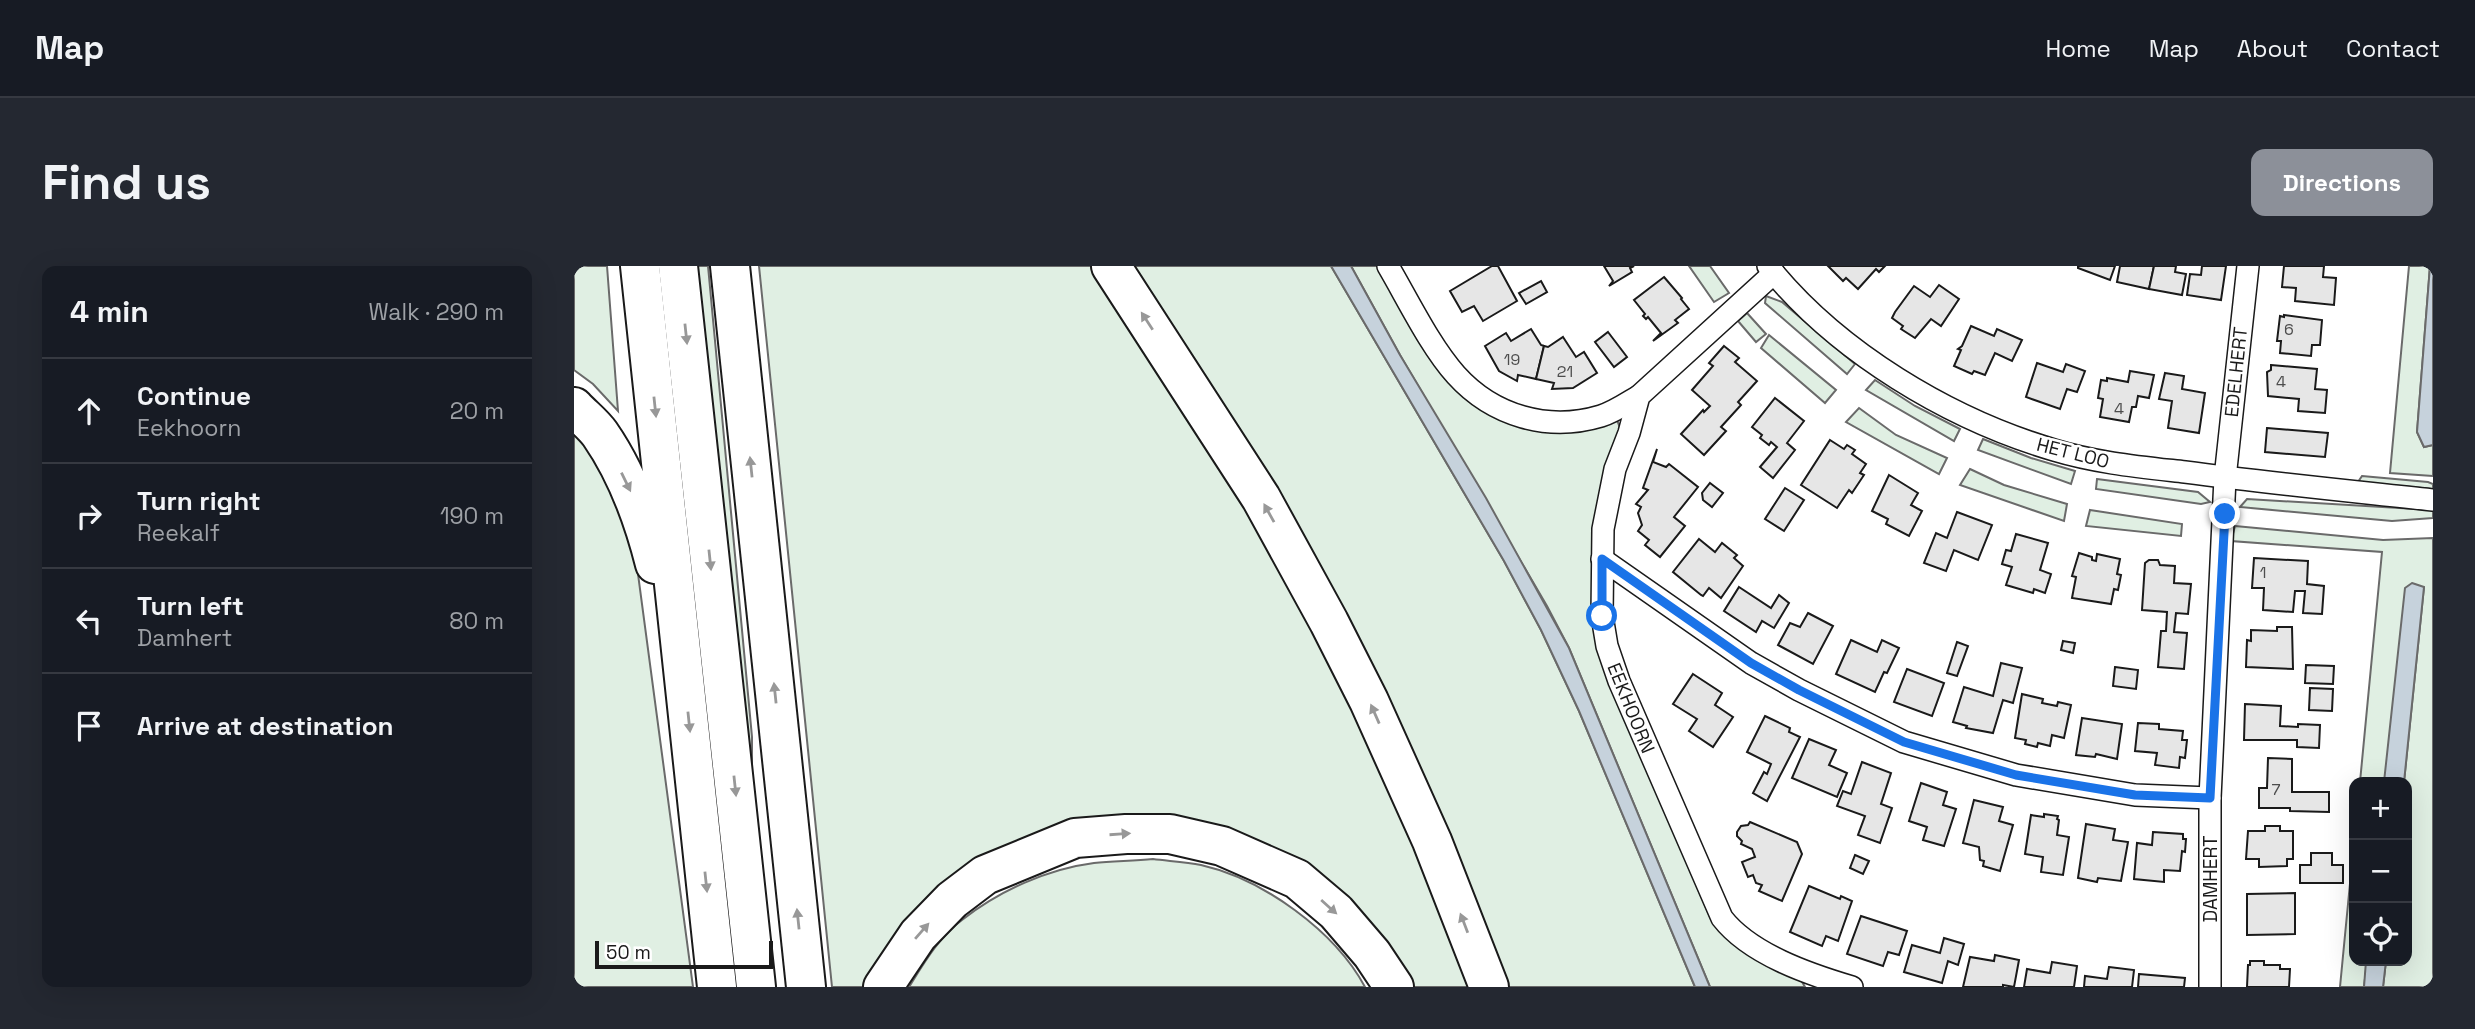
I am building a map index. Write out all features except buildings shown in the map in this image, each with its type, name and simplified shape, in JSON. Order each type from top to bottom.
[{"type":"highway","points":[[640,266],[717,987]]},
{"type":"highway","points":[[678,266],[756,987]]},
{"type":"highway","points":[[730,266],[806,987]]},
{"type":"highway","points":[[1111,266],[1261,498],[1329,622],[1369,701],[1432,841],[1489,987]]},
{"type":"highway","points":[[574,407],[600,433],[628,484],[649,539],[684,679]]},
{"type":"highway","points":[[883,987],[918,935],[952,900],[985,875],[1075,838],[1126,834],[1170,834],[1222,846],[1297,879],[1336,912],[1373,954],[1394,987]]},
{"type":"street","points":[[1388,266],[1455,374],[1477,394],[1504,412],[1553,422],[1602,416],[1639,396],[1771,270]]},
{"type":"street","name":"EDELHERT","points":[[2225,478],[2248,266]]},
{"type":"street","name":"HET LOO","points":[[1771,270],[1824,324],[1876,364],[2002,433],[2097,461],[2225,478],[2433,500]]},
{"type":"street","name":"EEKHOORN","points":[[1639,396],[1607,499],[1602,559],[1602,616],[1607,646],[1619,681],[1721,918],[1731,931],[1758,950],[1838,985]]},
{"type":"street","name":"DAMHERT","points":[[2210,987],[2210,798],[2225,478]]},
{"type":"street","points":[[1602,559],[1751,663],[1904,742],[2016,775],[2135,795],[2210,798]]},
{"type":"green space","points":[[574,266],[607,266],[618,411],[593,384],[574,370]]},
{"type":"green space","points":[[694,266],[708,266],[752,737],[752,770],[714,463]]},
{"type":"green space","points":[[759,266],[1098,266],[1336,656],[1473,987],[1408,987],[1259,845],[1042,835],[869,987],[832,987]]},
{"type":"green space","points":[[1130,266],[1331,266],[1504,561],[1541,630],[1579,711],[1695,987],[1505,987]]},
{"type":"green space","points":[[1351,266],[1379,266],[1442,375],[1460,394],[1480,409],[1617,420],[1620,428],[1592,559],[1593,618],[1618,702],[1710,917],[1739,946],[1801,980],[1805,987],[1710,987],[1569,648]]},
{"type":"green space","points":[[1689,266],[1710,266],[1729,293],[1714,302]]},
{"type":"green space","points":[[2409,266],[2430,266],[2417,432],[2424,447],[2433,445],[2433,476],[2390,473]]},
{"type":"green space","points":[[1766,296],[1782,302],[1855,364],[1847,374],[1765,303]]},
{"type":"green space","points":[[1747,313],[1766,334],[1756,342],[1738,321]]},
{"type":"green space","points":[[1769,335],[1836,390],[1825,403],[1761,348]]},
{"type":"green space","points":[[1875,380],[1915,406],[1960,429],[1954,441],[1866,390]]},
{"type":"green space","points":[[1859,408],[1896,435],[1947,458],[1939,474],[1846,422]]},
{"type":"green space","points":[[574,415],[628,499],[693,987],[574,987]]},
{"type":"green space","points":[[1983,439],[2031,458],[2075,471],[2071,484],[1978,450]]},
{"type":"green space","points":[[1970,469],[2004,485],[2067,504],[2064,521],[1960,485]]},
{"type":"green space","points":[[2362,476],[2428,482],[2433,484],[2433,489],[2358,482]]},
{"type":"green space","points":[[2097,479],[2198,492],[2210,502],[2201,504],[2096,489]]},
{"type":"green space","points":[[2247,499],[2433,510],[2433,518],[2392,521],[2240,507]]},
{"type":"green space","points":[[2090,510],[2182,524],[2181,536],[2086,526]]},
{"type":"green space","points":[[2235,526],[2383,540],[2433,538],[2433,987],[2383,987],[2385,966],[2412,966],[2412,777],[2405,777],[2424,587],[2386,777],[2360,777],[2382,552],[2231,541]]},
{"type":"green space","points":[[1153,859],[1201,865],[1225,872],[1272,895],[1316,927],[1352,966],[1365,987],[909,987],[946,934],[976,909],[1008,891],[1041,876],[1076,866]]},
{"type":"green space","points":[[2349,894],[2349,966],[2366,966],[2364,987],[2340,987]]},
{"type":"shaded area","points":[[1331,266],[1351,266],[1400,355],[1486,498],[1569,648],[1710,987],[1695,987],[1579,711],[1541,630],[1504,561]]},
{"type":"shaded area","points":[[2430,266],[2433,266],[2433,445],[2424,447],[2417,432]]},
{"type":"shaded area","points":[[2412,583],[2424,587],[2405,777],[2385,777],[2405,588]]},
{"type":"shaded area","points":[[2366,966],[2385,966],[2383,987],[2364,987]]},
{"type":"route","points":[[1602,616],[1602,559],[1751,663],[1904,742],[2016,775],[2135,795],[2210,798],[2225,514]]}]
